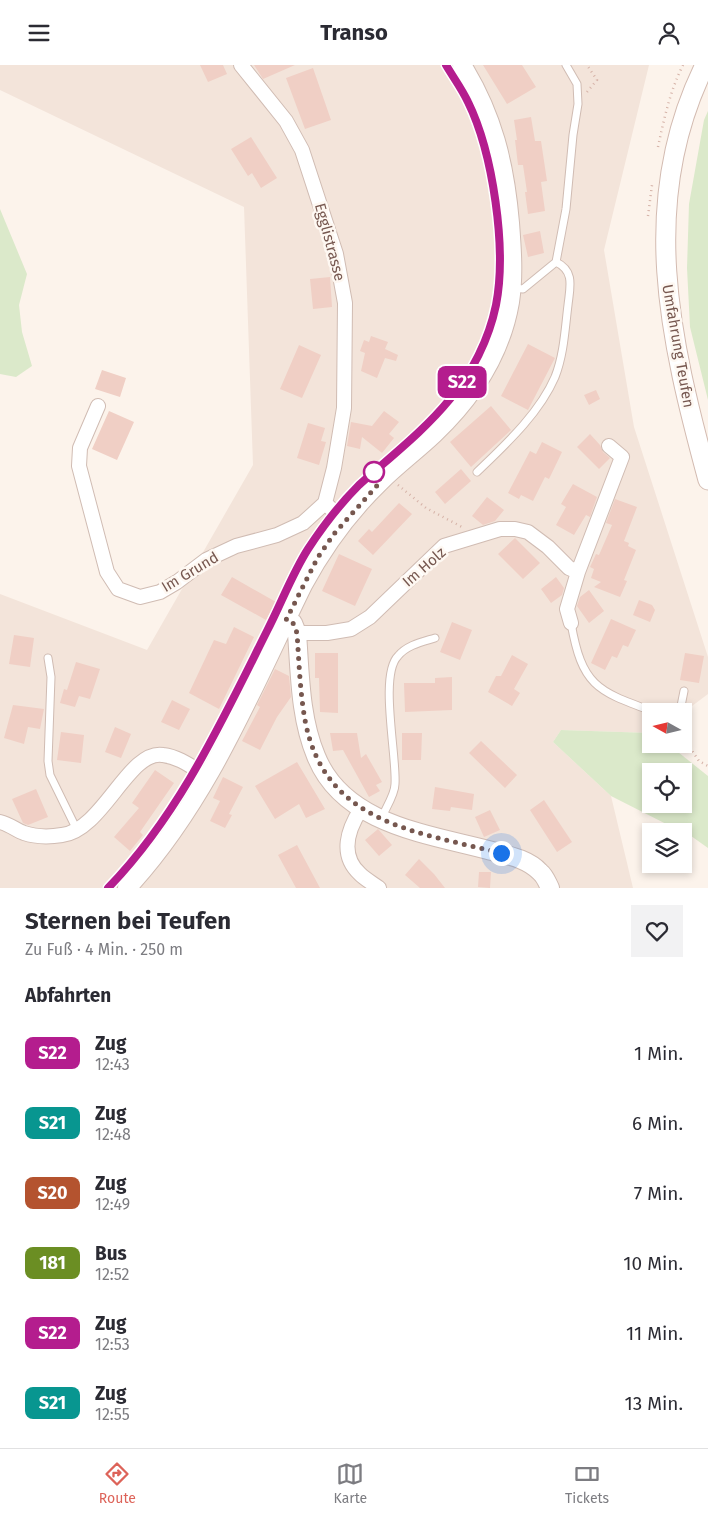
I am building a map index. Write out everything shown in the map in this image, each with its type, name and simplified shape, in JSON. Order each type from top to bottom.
[{"type":"main road","name":"Umfahrung Teufen","points":[[705,65],[690,101],[674,160],[666,225],[665,262],[669,305],[677,354],[708,480]]},
{"type":"street","name":"Egglistrasse","points":[[241,65],[294,133],[302,149],[336,254],[345,303],[344,408],[334,468],[325,503]]},
{"type":"street","points":[[128,888],[169,838],[207,776],[292,626],[318,557],[344,521],[381,481],[434,434],[459,408],[486,370],[503,330],[512,287],[513,259],[508,201],[499,149],[482,100],[462,65]]},
{"type":"street","name":"Im Grund","points":[[98,406],[80,448],[79,466],[107,572],[118,589],[140,597],[160,592],[206,560],[236,546],[277,535],[303,523],[325,503]]},
{"type":"street","points":[[571,623],[567,609],[578,572],[622,457],[609,446]]},
{"type":"street","points":[[325,503],[344,521]]},
{"type":"street","name":"Im Holz","points":[[292,626],[327,633],[351,629],[370,617],[444,546],[500,529],[515,529],[528,532],[548,547],[569,568],[578,572]]},
{"type":"street","points":[[292,626],[305,720],[316,758],[337,789],[361,809],[381,819],[419,832],[517,857],[540,871],[550,888]]},
{"type":"street","points":[[0,822],[25,833],[42,836],[64,835],[78,830],[94,817],[137,765],[148,757],[161,754],[178,759],[207,776]]},
{"type":"street","points":[[361,809],[349,830],[347,852],[358,873],[379,888]]},
{"type":"lane","points":[[512,287],[523,289],[556,262],[566,209],[578,104],[577,84],[566,65]]},
{"type":"lane","points":[[477,472],[506,444],[537,407],[554,377],[562,352],[571,279],[565,266],[556,262]]},
{"type":"lane","points":[[571,623],[574,639],[587,677],[599,689],[642,707]]},
{"type":"lane","points":[[381,819],[395,786],[389,682],[392,664],[398,656],[412,645],[435,638]]},
{"type":"lane","points":[[48,658],[50,677],[48,761],[50,775],[78,830]]},
{"type":"lane","points":[[682,703],[684,691]]},
{"type":"path","points":[[578,104],[597,80],[588,65]]},
{"type":"path","points":[[395,483],[426,508],[460,525]]},
{"type":"path","points":[[692,751],[699,761],[708,766]]},
{"type":"shaded area","points":[[0,65],[649,65],[604,250],[634,427],[708,657],[708,694],[692,706],[692,703],[642,703],[642,733],[561,730],[553,742],[611,796],[633,888],[0,888],[0,594],[147,650],[253,465],[244,207],[0,90]]},
{"type":"green space","points":[[708,111],[708,400],[690,327],[687,268],[689,204],[704,120]]},
{"type":"green space","points":[[0,209],[27,274],[19,305],[22,332],[32,366],[16,377],[0,374]]},
{"type":"green space","points":[[561,730],[642,733],[642,753],[679,753],[692,763],[642,763],[642,812],[611,796],[553,742]]},
{"type":"green space","points":[[692,763],[708,776],[708,848],[692,837],[692,823],[664,823],[645,813],[692,813]]},
{"type":"building","points":[[200,65],[223,65],[227,74],[208,82]]},
{"type":"building","points":[[254,65],[295,65],[263,79]]},
{"type":"building","points":[[483,65],[522,65],[536,87],[507,104]]},
{"type":"building","points":[[313,68],[331,120],[305,129],[286,78]]},
{"type":"building","points":[[531,117],[535,141],[541,141],[547,181],[541,182],[545,211],[528,214],[523,165],[518,165],[514,120]]},
{"type":"building","points":[[251,137],[277,178],[261,188],[252,173],[248,176],[231,149]]},
{"type":"building","points":[[540,231],[544,253],[528,257],[523,235]]},
{"type":"building","points":[[330,277],[332,307],[313,309],[310,279]]},
{"type":"building","points":[[371,336],[388,342],[385,349],[398,355],[396,361],[385,358],[377,378],[361,371],[365,353],[360,351],[364,340],[369,342]]},
{"type":"building","points":[[528,344],[555,358],[528,410],[501,396]]},
{"type":"building","points":[[299,345],[321,355],[302,398],[280,389]]},
{"type":"building","points":[[102,370],[126,378],[120,397],[95,389]]},
{"type":"building","points":[[596,390],[600,399],[589,405],[584,395]]},
{"type":"building","points":[[491,406],[511,430],[471,467],[450,442]]},
{"type":"building","points":[[109,411],[134,422],[117,460],[92,449]]},
{"type":"building","points":[[384,411],[399,422],[389,434],[394,438],[382,453],[362,437],[360,449],[347,446],[351,422],[372,426]]},
{"type":"building","points":[[308,423],[325,428],[321,441],[326,442],[319,465],[297,458]]},
{"type":"building","points":[[590,434],[600,445],[603,452],[610,458],[599,469],[577,447]]},
{"type":"building","points":[[542,442],[562,452],[549,479],[545,477],[533,501],[521,495],[519,499],[508,493],[530,451],[536,454]]},
{"type":"building","points":[[461,469],[471,481],[445,504],[435,492]]},
{"type":"building","points":[[573,484],[597,497],[590,517],[586,515],[574,535],[556,525],[566,507],[561,504]]},
{"type":"building","points":[[487,497],[504,510],[495,521],[483,525],[472,516]]},
{"type":"building","points":[[615,499],[637,507],[624,541],[629,543],[628,546],[636,550],[624,580],[627,581],[620,597],[594,587],[601,582],[591,578],[594,569],[590,567],[596,554],[599,555],[612,525],[606,523]]},
{"type":"building","points":[[399,503],[412,514],[373,555],[358,541],[369,529],[372,532]]},
{"type":"building","points":[[515,538],[540,563],[523,579],[498,554]]},
{"type":"building","points":[[339,554],[372,569],[355,606],[322,591]]},
{"type":"building","points":[[232,577],[276,602],[266,620],[221,595]]},
{"type":"building","points":[[556,577],[564,588],[562,595],[551,603],[541,589]]},
{"type":"building","points":[[589,590],[604,611],[589,623],[577,606],[580,597]]},
{"type":"building","points":[[639,600],[652,605],[655,610],[650,622],[633,615]]},
{"type":"building","points":[[611,619],[636,630],[628,647],[623,645],[617,658],[612,656],[605,670],[591,663]]},
{"type":"building","points":[[452,622],[472,630],[460,660],[440,652]]},
{"type":"building","points":[[234,627],[254,637],[219,709],[189,693],[214,640],[226,644]]},
{"type":"building","points":[[14,635],[34,638],[30,667],[9,664]]},
{"type":"building","points":[[315,653],[338,653],[338,713],[320,712],[319,678],[315,678]]},
{"type":"building","points":[[685,653],[704,656],[699,683],[680,680]]},
{"type":"building","points":[[512,655],[528,664],[514,689],[520,693],[512,706],[488,692],[496,676],[501,676]]},
{"type":"building","points":[[76,662],[100,669],[90,699],[79,696],[75,707],[60,703],[64,689],[67,690]]},
{"type":"building","points":[[275,669],[289,676],[291,697],[277,717],[260,750],[242,741],[260,707],[257,705]]},
{"type":"building","points":[[452,677],[452,710],[405,712],[404,683],[435,683],[435,678]]},
{"type":"building","points":[[172,700],[190,709],[179,730],[161,722]]},
{"type":"building","points":[[13,705],[44,709],[40,729],[28,727],[24,744],[4,738]]},
{"type":"building","points":[[115,727],[131,734],[121,758],[105,752]]},
{"type":"building","points":[[61,732],[84,735],[81,763],[57,760]]},
{"type":"building","points":[[330,733],[357,733],[361,758],[366,754],[382,782],[376,785],[380,791],[369,797],[343,750],[333,751]]},
{"type":"building","points":[[402,733],[422,733],[421,760],[402,760]]},
{"type":"building","points":[[481,741],[517,775],[505,788],[469,753]]},
{"type":"building","points":[[297,762],[325,809],[306,818],[299,804],[275,819],[255,786]]},
{"type":"building","points":[[155,770],[174,783],[140,832],[143,835],[130,851],[114,837],[139,808],[132,803]]},
{"type":"building","points":[[223,777],[243,787],[229,814],[232,815],[225,828],[210,821],[220,801],[213,798]]},
{"type":"building","points":[[435,787],[474,794],[472,810],[451,807],[450,811],[432,809]]},
{"type":"building","points":[[36,789],[48,817],[28,825],[23,823],[12,799]]},
{"type":"building","points":[[544,800],[572,842],[557,852],[530,810]]},
{"type":"building","points":[[490,810],[500,830],[484,837],[475,817]]},
{"type":"building","points":[[378,829],[392,845],[379,856],[365,840]]},
{"type":"building","points":[[297,845],[320,888],[296,888],[278,855]]},
{"type":"building","points":[[419,859],[445,888],[420,888],[405,875]]},
{"type":"building","points":[[479,872],[491,872],[490,888],[478,887]]},
{"type":"railway","points":[[109,888],[141,851],[170,812],[195,771],[219,728],[306,553],[318,534],[346,500],[443,409],[468,374],[487,335],[498,293],[500,271],[499,240],[491,181],[483,141],[474,115],[463,92],[446,65]]},
{"type":"train","name":"S22","points":[[108,888],[129,867],[157,830],[196,769],[226,715],[307,551],[344,501],[428,425],[452,398],[470,371],[485,340],[496,305],[500,271],[492,183],[483,140],[468,101],[446,65]]},
{"type":"route","points":[[374,472],[381,481],[352,512],[318,557],[286,620],[293,623],[296,627],[305,720],[316,758],[337,789],[361,809],[403,827],[501,853]]}]
